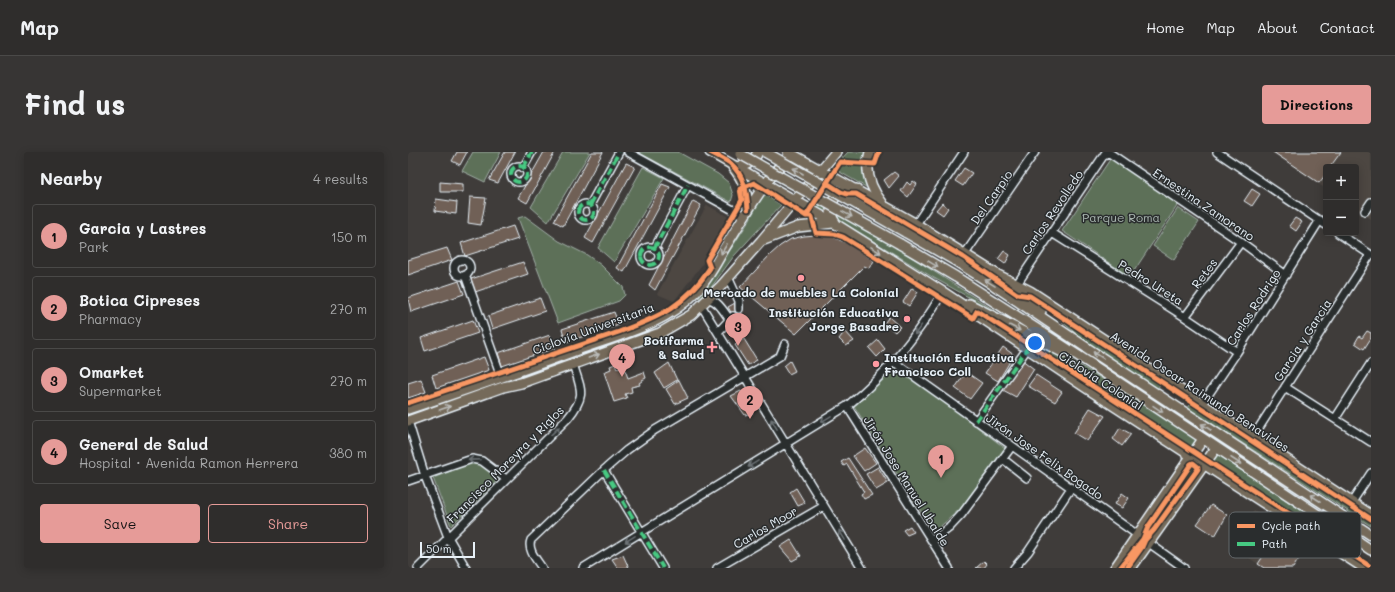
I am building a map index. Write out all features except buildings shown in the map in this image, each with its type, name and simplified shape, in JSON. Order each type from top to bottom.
[{"type":"main road","points":[[710,152],[835,224],[943,292],[1027,349],[1278,512]]},
{"type":"main road","points":[[733,165],[749,163],[754,159],[758,152]]},
{"type":"main road","points":[[765,152],[954,260],[1336,512]]},
{"type":"main road","points":[[408,420],[521,383],[660,333],[682,321],[705,302],[761,241],[836,152]]},
{"type":"main road","points":[[870,152],[867,165],[869,178],[876,194],[885,206]]},
{"type":"main road","points":[[737,153],[956,277],[1091,364],[1313,512]]},
{"type":"main road","points":[[408,409],[656,321],[673,312],[687,301],[702,284],[746,212],[791,153]]},
{"type":"main road","name":"Avenida Óscar Raimundo Benavides","points":[[791,153],[916,224],[998,275],[1030,291],[1371,515]]},
{"type":"main road","points":[[733,165],[746,189],[746,212]]},
{"type":"main road","points":[[835,224],[830,212],[832,200],[841,192],[849,189],[856,189]]},
{"type":"main road","points":[[761,241],[798,227],[835,224]]},
{"type":"main road","points":[[998,275],[1084,346]]},
{"type":"main road","points":[[943,292],[1055,349],[1091,364]]},
{"type":"main road","points":[[1114,568],[1204,439]]},
{"type":"main road","points":[[1131,568],[1216,448]]},
{"type":"main road","points":[[1361,528],[1371,535]]},
{"type":"main road","points":[[1361,543],[1371,550]]},
{"type":"main road","points":[[1349,558],[1364,568]]},
{"type":"street","points":[[523,168],[532,152]]},
{"type":"street","points":[[590,205],[619,152]]},
{"type":"street","points":[[628,152],[688,185],[746,212]]},
{"type":"street","points":[[916,224],[964,152]]},
{"type":"street","name":"Del Carpio","points":[[965,254],[1035,152]]},
{"type":"street","name":"Carlos Revolledo","points":[[1017,284],[1107,152]]},
{"type":"street","name":"Ernestina Zamorano","points":[[1107,152],[1241,242],[1286,275]]},
{"type":"street","points":[[1217,152],[1323,223]]},
{"type":"street","points":[[654,249],[688,185]]},
{"type":"street","points":[[1365,211],[1371,202]]},
{"type":"street","name":"Carlos Rodrigo","points":[[1202,404],[1286,275],[1323,223]]},
{"type":"street","name":"Pedro Ureta","points":[[1052,233],[1185,317],[1237,352]]},
{"type":"street","points":[[1342,236],[1370,255]]},
{"type":"street","name":"Retes","points":[[1185,317],[1241,242]]},
{"type":"street","name":"Garcia y Garcia","points":[[1253,437],[1370,255]]},
{"type":"street","points":[[465,275],[501,376]]},
{"type":"street","points":[[728,277],[740,301],[739,309]]},
{"type":"street","points":[[583,568],[847,406],[862,394],[894,362],[943,292]]},
{"type":"street","points":[[718,332],[732,318],[712,299],[705,302],[718,332],[862,568]]},
{"type":"street","points":[[542,568],[530,550],[530,540],[604,470],[627,450],[655,430],[780,356],[785,344]]},
{"type":"street","points":[[976,420],[1027,349]]},
{"type":"street","name":"Jirón Jose Felix Bogado","points":[[894,362],[1184,568]]},
{"type":"street","points":[[1335,419],[1371,363]]},
{"type":"street","name":"Francisco Moreyra y Riglos","points":[[418,568],[568,418],[580,402],[581,396],[573,364]]},
{"type":"street","points":[[1285,386],[1371,442]]},
{"type":"street","name":"Jirón Jose Manuel Ubalde","points":[[847,406],[949,568]]},
{"type":"street","points":[[408,420],[425,476],[448,538],[466,568]]},
{"type":"street","points":[[932,541],[949,528],[962,514],[1012,446]]},
{"type":"street","points":[[408,482],[465,461],[478,459],[488,464],[506,480]]},
{"type":"street","points":[[1003,460],[1028,478]]},
{"type":"street","points":[[604,470],[663,568]]},
{"type":"street","points":[[1352,502],[1371,473]]},
{"type":"street","points":[[1014,568],[1028,552],[1071,488]]},
{"type":"street","name":"Carlos Moor","points":[[717,568],[824,506]]},
{"type":"shaded area","points":[[1271,152],[1371,152],[1371,219],[1359,211],[1359,164],[1323,164],[1323,187]]},
{"type":"shaded area","points":[[707,205],[730,218],[701,266],[674,301],[657,294]]},
{"type":"shaded area","points":[[1249,558],[1262,558],[1258,564]]},
{"type":"green space","points":[[473,152],[501,152],[485,182],[462,171]]},
{"type":"green space","points":[[563,152],[590,152],[548,222],[531,207]]},
{"type":"green space","points":[[638,152],[678,152],[718,174],[729,183],[733,195],[731,202]]},
{"type":"green space","points":[[848,152],[867,152],[871,190],[833,168]]},
{"type":"green space","name":"Parque Roma","points":[[1111,158],[1179,203],[1130,277],[1062,231]]},
{"type":"green space","points":[[643,167],[664,178],[614,262],[598,248]]},
{"type":"green space","points":[[763,194],[781,205],[734,256],[701,301],[699,298],[749,221]]},
{"type":"green space","points":[[812,201],[891,244],[1008,319],[934,278],[811,203]]},
{"type":"green space","points":[[1178,208],[1199,222],[1174,260],[1153,246]]},
{"type":"green space","points":[[525,216],[559,241],[587,255],[601,265],[623,287],[625,295],[619,301],[558,323],[518,218]]},
{"type":"green space","points":[[1041,304],[1161,381],[1158,389],[1093,348]]},
{"type":"green space","points":[[994,321],[1046,345],[1131,396],[1195,439],[1197,441],[1194,448],[1191,449]]},
{"type":"green space","points":[[897,367],[1005,448],[960,509],[934,532],[854,406]]},
{"type":"green space","points":[[1192,402],[1360,512],[1349,512],[1188,408]]},
{"type":"green space","points":[[1217,454],[1304,512],[1285,512],[1212,465]]},
{"type":"green space","points":[[471,463],[481,465],[497,478],[495,483],[451,526],[433,478]]},
{"type":"green space","points":[[1191,465],[1195,468],[1149,533],[1145,531]]},
{"type":"green space","points":[[1361,512],[1371,519],[1371,526],[1361,520]]},
{"type":"marked path","points":[[523,168],[532,152]]},
{"type":"marked path","points":[[590,205],[619,152]]},
{"type":"marked path","points":[[519,166],[526,171],[527,174],[522,181],[519,182],[512,177],[511,174],[516,167],[519,166]]},
{"type":"marked path","points":[[654,249],[688,185]]},
{"type":"marked path","points":[[583,204],[589,204],[594,209],[594,212],[592,218],[589,220],[583,220],[578,215],[578,209],[583,204]]},
{"type":"marked path","points":[[650,247],[656,250],[659,256],[656,262],[650,265],[644,262],[641,256],[644,250],[650,247]]},
{"type":"marked path","points":[[976,421],[1027,349]]},
{"type":"marked path","points":[[604,470],[663,568]]},
{"type":"cycle path","points":[[710,152],[730,163],[739,173],[746,190],[748,209]]},
{"type":"cycle path","name":"Ciclovía Universitaria","points":[[408,403],[619,332],[659,315],[670,309],[691,292],[710,268],[707,260],[742,200],[740,189],[754,183],[806,216],[840,162],[875,164],[879,152]]},
{"type":"cycle path","points":[[827,183],[841,192],[856,194],[963,257],[1017,294],[1030,296],[1360,512]]},
{"type":"cycle path","name":"Ciclovía Colonial","points":[[806,216],[812,217],[816,233],[834,234],[843,237],[973,318],[977,311],[1286,512]]},
{"type":"cycle path","points":[[1120,568],[1143,539],[1148,527],[1193,463],[1198,467],[1198,469],[1154,530],[1145,540],[1142,547],[1127,568]]},
{"type":"cycle path","points":[[1361,512],[1371,519]]},
{"type":"cycle path","name":"Ciclovía Colonial","points":[[1357,558],[1371,567]]},
{"type":"place","name":"Mercado de muebles La Colonial","points":[[801,278]]},
{"type":"place","name":"Institución Educativa Jorge Basadre","points":[[907,319]]},
{"type":"place","name":"Omarket","points":[[738,346]]},
{"type":"place","name":"Botifarma & Salud","points":[[712,347]]},
{"type":"place","name":"Institución Educativa Francisco Coll","points":[[876,364]]},
{"type":"place","name":"General de Salud","points":[[622,377]]},
{"type":"place","name":"Botica Cipreses","points":[[750,419]]},
{"type":"place","name":"Garcia y Lastres","points":[[941,478]]}]
